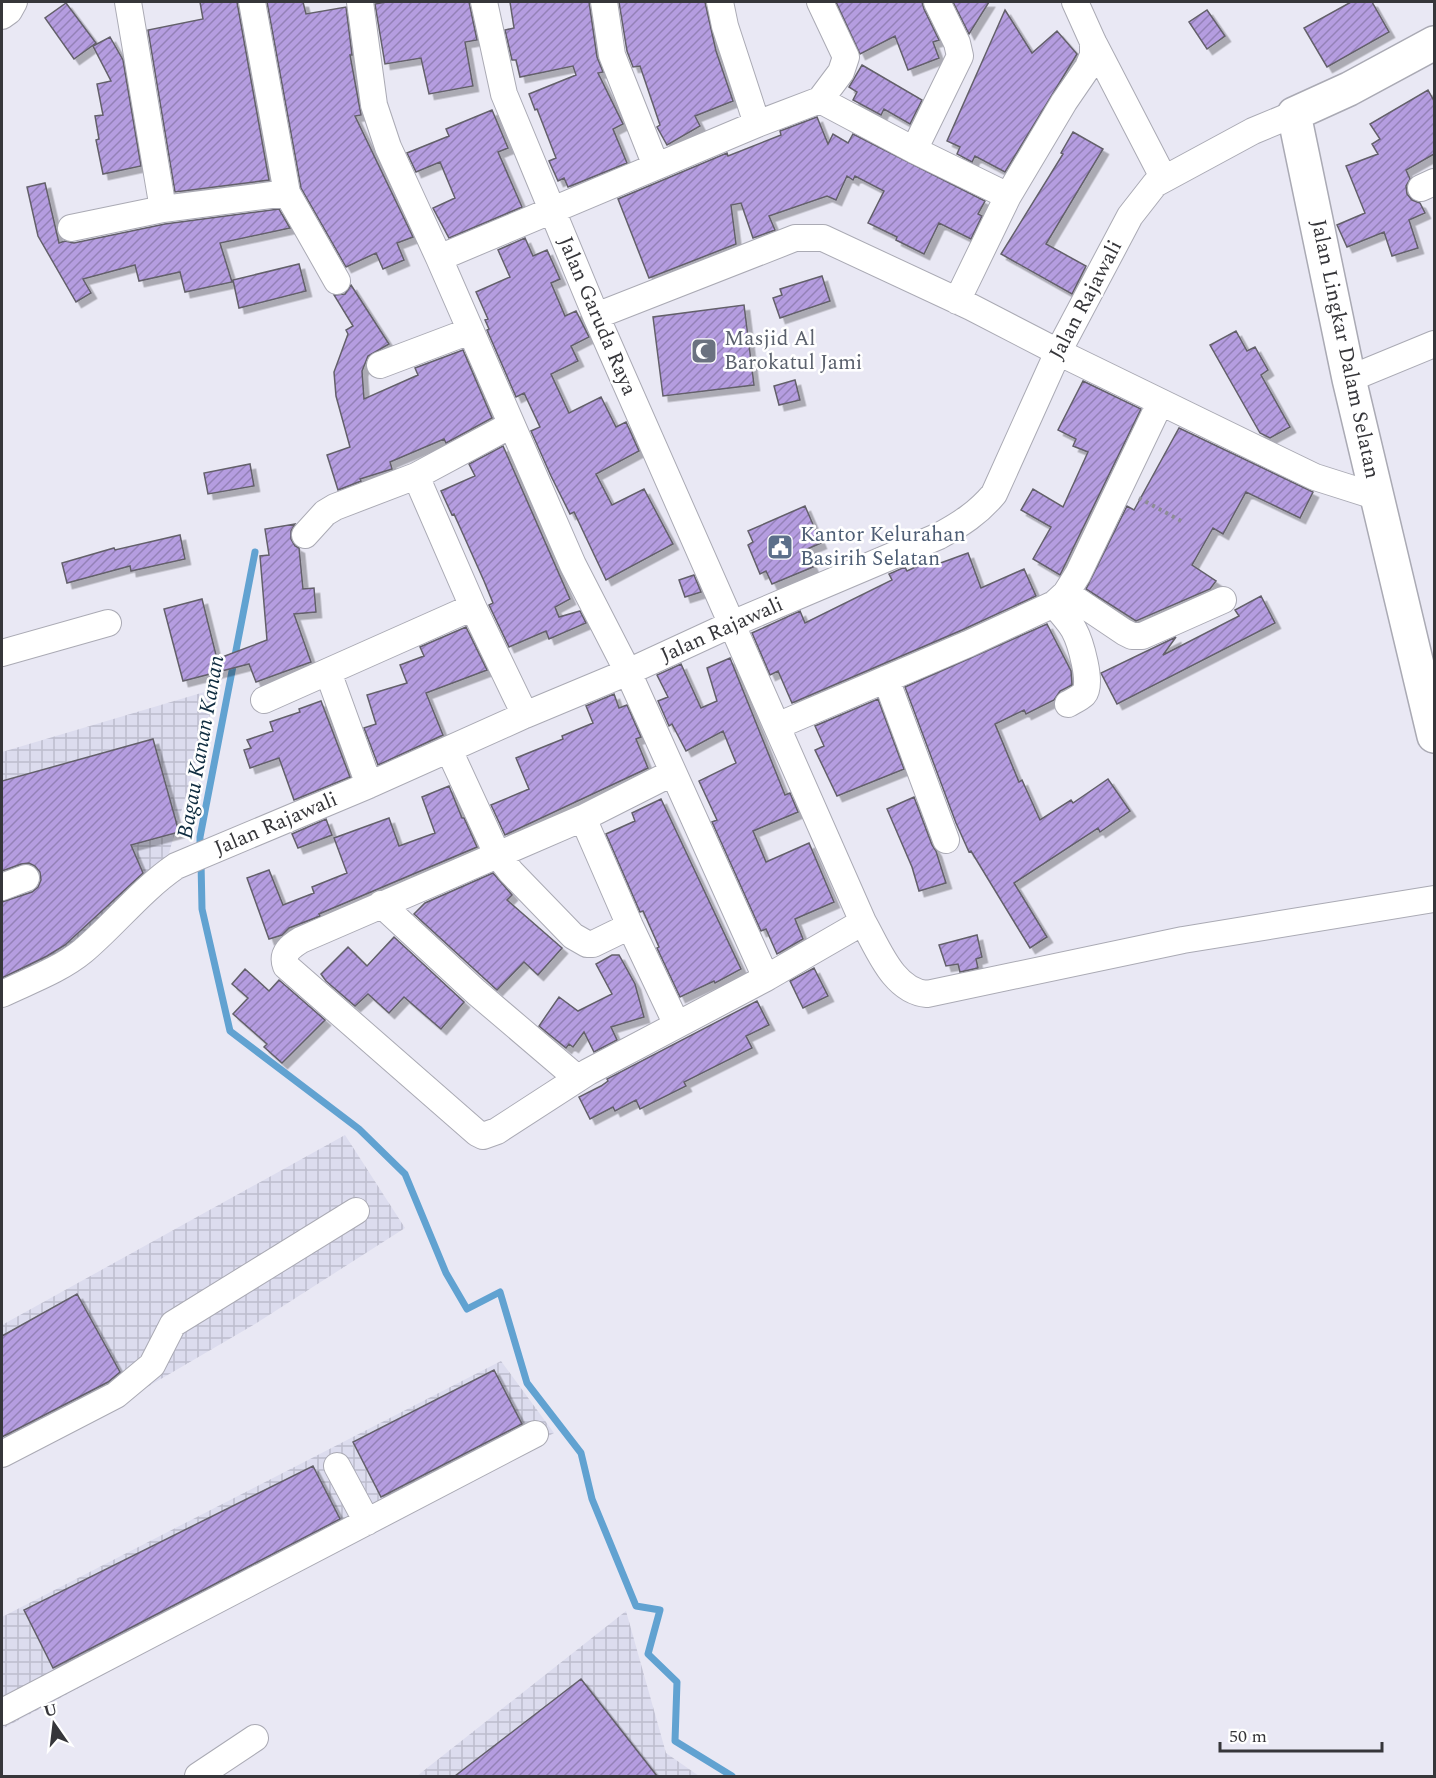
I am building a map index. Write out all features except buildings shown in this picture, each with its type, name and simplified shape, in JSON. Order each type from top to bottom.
[{"type":"main road","points":[[1294,114],[1434,43]]},
{"type":"main road","name":"Jalan Lingkar Dalam Selatan","points":[[1294,114],[1349,380],[1434,736]]},
{"type":"street","points":[[2,16],[9,11],[14,2]]},
{"type":"street","points":[[128,2],[163,209]]},
{"type":"street","points":[[252,2],[287,193],[337,281]]},
{"type":"street","points":[[360,2],[374,105],[379,125],[573,566],[628,672],[766,978]]},
{"type":"street","name":"Jalan Garuda Raya","points":[[484,2],[504,93],[596,316],[863,922],[888,966],[906,988],[916,993],[927,994],[1183,940],[1434,899]]},
{"type":"street","points":[[604,2],[612,55],[656,166]]},
{"type":"street","points":[[720,2],[725,26],[757,124]]},
{"type":"street","points":[[439,258],[552,209],[820,100],[841,72],[846,57],[820,2]]},
{"type":"street","points":[[914,150],[960,56],[957,43],[937,2]]},
{"type":"street","points":[[1075,2],[1093,42],[1164,179]]},
{"type":"street","points":[[957,301],[1008,196],[1064,102],[1084,74],[1093,55],[1093,42]]},
{"type":"street","points":[[820,100],[1008,196]]},
{"type":"street","name":"Jalan Rajawali","points":[[2,994],[65,964],[84,950],[151,884],[176,866],[369,785],[732,624],[939,536],[964,523],[994,494],[1058,352],[1130,216],[1155,184],[1253,131],[1294,114]]},
{"type":"street","points":[[71,228],[163,209],[287,193]]},
{"type":"street","points":[[596,316],[795,238],[823,238],[957,301],[1160,403],[1315,477],[1378,497]]},
{"type":"street","points":[[380,365],[470,331]]},
{"type":"street","points":[[1349,380],[1434,344]]},
{"type":"street","points":[[777,726],[886,679],[1060,598],[1078,574],[1160,403]]},
{"type":"street","points":[[305,535],[325,513],[335,507],[416,476],[511,425]]},
{"type":"street","points":[[416,476],[473,607],[525,715]]},
{"type":"street","points":[[1060,598],[1132,636],[1142,636],[1223,600]]},
{"type":"street","points":[[1060,598],[1078,639],[1085,665],[1086,690],[1084,694],[1068,704]]},
{"type":"street","points":[[264,700],[473,607]]},
{"type":"street","points":[[2,653],[108,623]]},
{"type":"street","points":[[328,672],[369,785]]},
{"type":"street","points":[[886,679],[946,840]]},
{"type":"street","points":[[449,750],[497,854],[511,872],[579,941],[587,944],[599,942],[630,926]]},
{"type":"street","points":[[672,773],[583,818],[301,940],[291,946],[284,960],[286,966],[468,1126],[483,1136],[497,1131],[578,1078],[766,978],[863,922]]},
{"type":"street","points":[[583,818],[630,926],[677,1025]]},
{"type":"street","points":[[2,886],[26,878]]},
{"type":"street","points":[[381,904],[476,992],[578,1078]]},
{"type":"street","points":[[2,1454],[116,1395],[152,1365],[173,1324],[356,1211]]},
{"type":"street","points":[[2,1712],[535,1434]]},
{"type":"street","points":[[337,1466],[367,1522]]},
{"type":"street","points":[[198,1776],[255,1738]]},
{"type":"path","points":[[1120,488],[1184,522]]},
{"type":"shaded area","points":[[218,688],[168,856],[66,953],[2,982],[2,752]]},
{"type":"shaded area","points":[[345,1135],[405,1228],[255,1324],[130,1397],[2,1466],[2,1325]]},
{"type":"shaded area","points":[[501,1361],[554,1433],[2,1729],[2,1617]]},
{"type":"shaded area","points":[[626,1611],[666,1753],[699,1776],[417,1776]]},
{"type":"waterway","name":"Bagau Kanan Kanan","points":[[200,851],[200,837],[255,552]]},
{"type":"waterway","name":"Bagau Kanan Kanan","points":[[201,862],[202,909],[230,1031],[359,1129],[405,1174],[446,1273],[467,1309],[500,1292],[527,1383],[581,1453],[592,1499],[636,1606],[660,1610],[648,1654],[677,1682],[675,1741],[732,1776]]},
{"type":"place","name":"Masjid Al Barokatul Jami","points":[[704,351]]},
{"type":"place","name":"Kantor Kelurahan Basirih Selatan","points":[[780,547]]}]
